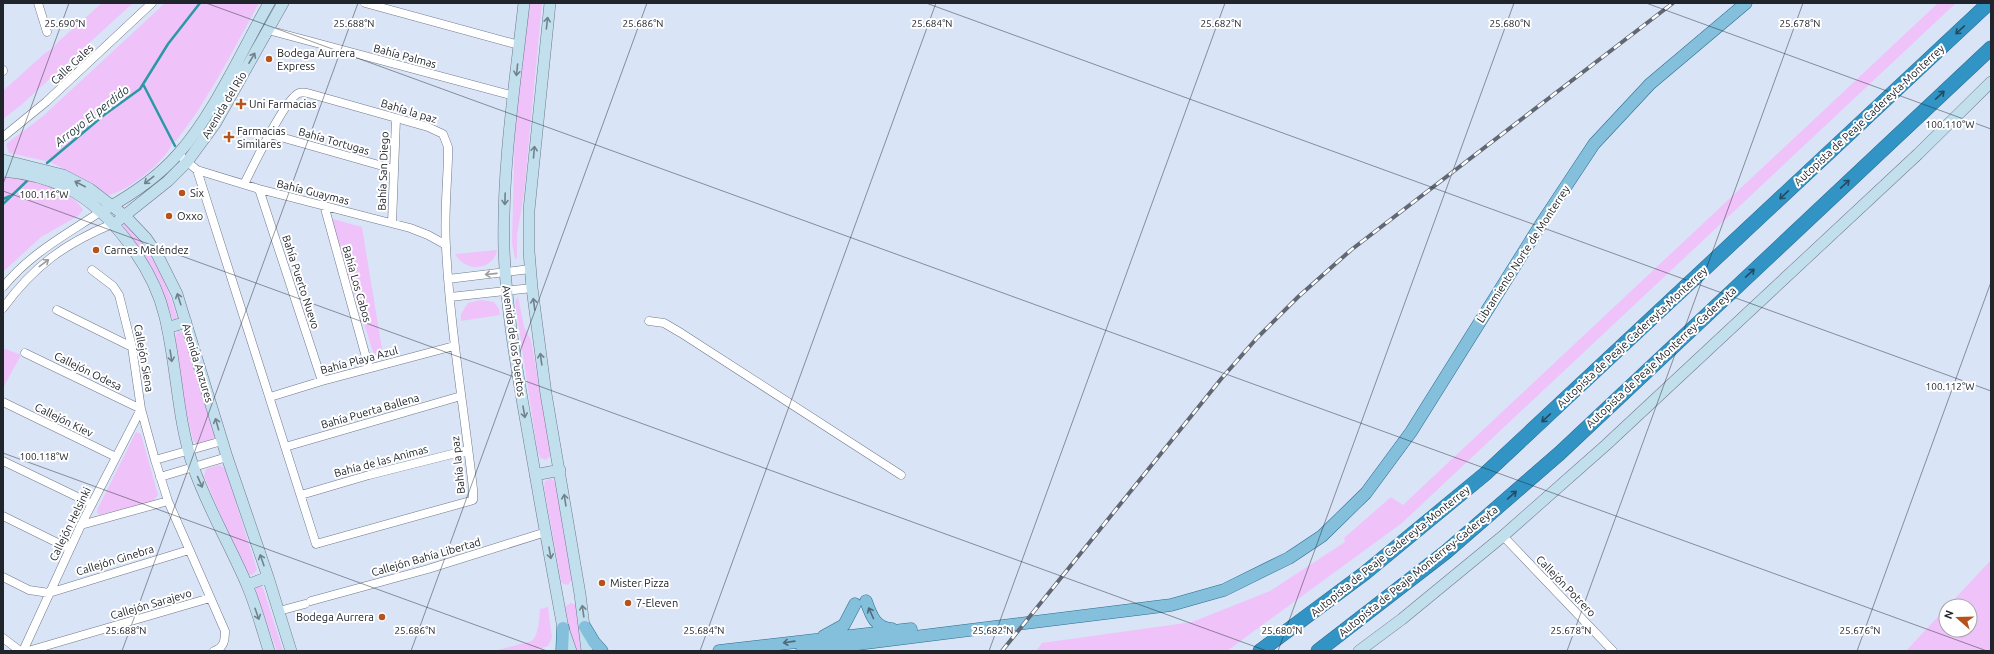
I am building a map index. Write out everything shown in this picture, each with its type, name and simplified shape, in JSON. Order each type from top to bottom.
[{"type":"highway","name":"Autopista de Peaje Cadereyta-Monterrey","points":[[1260,651],[1365,573],[1484,474],[1989,3]]},
{"type":"highway","name":"Autopista de Peaje Monterrey-Cadereyta","points":[[1318,651],[1446,552],[1560,453],[1991,48]]},
{"type":"main road","name":"Libramiento Norte de Monterrey","points":[[802,651],[1134,611],[1184,603],[1224,590],[1265,572],[1290,558],[1322,536],[1366,493],[1412,432],[1540,226],[1594,144],[1650,84],[1746,3]]},
{"type":"main road","name":"Libramiento Norte de Monterrey","points":[[719,651],[905,629],[1082,613],[1166,601],[1204,592],[1243,577],[1286,554],[1319,532],[1328,529]]},
{"type":"main road","points":[[817,639],[844,625],[860,602],[878,624],[885,628],[905,629]]},
{"type":"main road","points":[[585,627],[594,642],[602,651]]},
{"type":"main road","points":[[562,651],[563,628]]},
{"type":"street","points":[[38,3],[47,32]]},
{"type":"street","name":"Calle Gales","points":[[3,137],[46,102],[152,3]]},
{"type":"street","name":"Avenida del Río","points":[[100,212],[112,206],[147,182],[178,154],[198,128],[269,3]]},
{"type":"street","name":"Avenida del Río","points":[[112,224],[125,216],[168,181],[187,162],[215,124],[283,3]]},
{"type":"street","points":[[365,3],[519,45]]},
{"type":"street","name":"Avenida de los Puertos","points":[[524,3],[505,193],[507,291],[510,329],[535,475],[563,628],[571,651]]},
{"type":"street","points":[[550,3],[528,224],[530,269],[546,394],[560,470],[585,627],[587,651]]},
{"type":"street","name":"Bahía Palmas","points":[[268,30],[514,96]]},
{"type":"street","points":[[1359,651],[1402,619],[1503,536],[1606,445],[1907,164],[1991,82]]},
{"type":"street","name":"Bahía la paz","points":[[197,170],[316,544],[473,500],[454,346],[448,279],[446,245],[448,158],[446,140],[443,134],[436,130],[396,118],[311,94],[298,93],[291,99],[270,134],[244,184]]},
{"type":"street","name":"Bahía San Diego","points":[[392,224],[396,118]]},
{"type":"street","name":"Bahía Tortugas","points":[[270,134],[393,169]]},
{"type":"street","name":"Bahía Guaymas","points":[[178,154],[197,170],[259,189],[324,205],[428,234],[446,245]]},
{"type":"street","name":"Avenida Anzures","points":[[3,160],[63,175],[90,189],[125,216],[146,238],[157,254],[171,279],[186,322],[226,457],[268,577],[290,651]]},
{"type":"street","name":"Avenida Anzures","points":[[3,171],[22,173],[51,181],[84,198],[112,224],[138,256],[150,276],[159,296],[167,328],[179,408],[188,450],[194,467],[247,585],[268,651]]},
{"type":"street","name":"Bahía Puerto Nuevo","points":[[259,189],[322,381]]},
{"type":"street","name":"Bahía Los Cabos","points":[[324,205],[369,368]]},
{"type":"street","points":[[3,287],[19,269],[50,242],[100,212]]},
{"type":"street","points":[[3,308],[34,270],[63,248],[85,235],[112,224]]},
{"type":"street","points":[[448,279],[530,269]]},
{"type":"street","name":"Callejón Siena","points":[[92,270],[113,286],[119,295],[132,347],[141,409],[154,460],[168,501],[188,550],[225,631],[223,645],[214,651]]},
{"type":"street","points":[[450,297],[532,288]]},
{"type":"street","points":[[57,310],[132,347]]},
{"type":"street","points":[[649,321],[664,322],[901,475]]},
{"type":"street","points":[[167,328],[186,322]]},
{"type":"street","name":"Bahía Playa Azul","points":[[270,397],[322,381],[454,346]]},
{"type":"street","name":"Callejón Odesa","points":[[25,353],[141,409]]},
{"type":"street","name":"Bahía Puerta Ballena","points":[[285,446],[461,396]]},
{"type":"street","name":"Callejón Kiev","points":[[3,402],[116,457]]},
{"type":"street","name":"Callejón Helsinki","points":[[21,651],[92,504],[141,409]]},
{"type":"street","points":[[154,460],[222,441]]},
{"type":"street","name":"Bahía de las Animas","points":[[301,495],[369,475],[468,450]]},
{"type":"street","points":[[160,476],[226,457]]},
{"type":"street","points":[[3,461],[92,504]]},
{"type":"street","points":[[535,475],[560,470]]},
{"type":"street","points":[[82,525],[168,501]]},
{"type":"street","points":[[3,516],[70,549]]},
{"type":"street","name":"Callejón Bahía Libertad","points":[[279,611],[428,569],[546,532]]},
{"type":"street","name":"Callejón Potrero","points":[[1503,536],[1613,651]]},
{"type":"street","name":"Callejón Ginebra","points":[[49,593],[188,550]]},
{"type":"street","points":[[3,577],[30,590],[49,593]]},
{"type":"street","points":[[247,585],[268,577]]},
{"type":"street","name":"Callejón Sarajevo","points":[[28,651],[210,598]]},
{"type":"street","points":[[3,638],[21,651]]},
{"type":"shaded area","points":[[102,3],[133,3],[20,106],[3,119],[3,91]]},
{"type":"shaded area","points":[[165,3],[259,3],[220,74],[188,125],[176,141],[173,141],[164,157],[135,182],[116,193],[108,195],[92,183],[50,162],[9,153],[6,144],[42,117]]},
{"type":"shaded area","points":[[529,3],[542,3],[524,193],[517,235],[517,258],[515,259],[512,243],[515,122]]},
{"type":"shaded area","points":[[1938,3],[1956,3],[1402,523],[1227,651],[1036,651],[1042,643],[1192,622],[1270,591],[1345,542],[1344,538],[1391,497],[1403,505]]},
{"type":"shaded area","points":[[3,176],[48,186],[69,196],[78,203],[83,210],[78,216],[41,237],[3,272]]},
{"type":"shaded area","points":[[333,219],[362,227],[383,355],[374,355],[332,224]]},
{"type":"shaded area","points":[[125,223],[143,245],[157,267],[173,304],[177,317],[176,319],[173,319],[171,315],[160,283],[151,266],[122,228]]},
{"type":"shaded area","points":[[497,250],[494,259],[486,265],[477,267],[472,267],[463,263],[455,254]]},
{"type":"shaded area","points":[[518,296],[524,327],[531,340],[551,455],[546,460],[540,458],[537,448],[515,302]]},
{"type":"shaded area","points":[[481,300],[494,302],[499,309],[500,315],[461,321],[461,314],[468,303]]},
{"type":"shaded area","points":[[179,330],[183,334],[215,436],[212,440],[197,445],[193,440],[184,402],[175,336]]},
{"type":"shaded area","points":[[3,348],[21,355],[3,388]]},
{"type":"shaded area","points":[[136,432],[141,434],[158,495],[153,501],[99,515],[97,512],[98,508]]},
{"type":"shaded area","points":[[219,465],[225,468],[257,570],[252,575],[247,574],[244,570],[204,476],[206,469]]},
{"type":"shaded area","points":[[551,478],[556,483],[572,579],[568,585],[563,584],[561,581],[544,487],[545,481]]},
{"type":"shaded area","points":[[1991,560],[1991,651],[1906,651],[1938,617],[1938,638],[1978,638],[1978,598],[1955,598]]},
{"type":"shaded area","points":[[259,585],[263,588],[283,651],[277,651],[256,593],[255,589]]},
{"type":"shaded area","points":[[571,603],[577,605],[584,651],[573,651],[565,606]]},
{"type":"shaded area","points":[[548,607],[552,638],[548,646],[534,651],[494,651],[532,641],[539,622],[540,609]]},
{"type":"waterway","name":"Arroyo El perdido","points":[[47,163],[104,115],[140,89],[168,44],[200,3]]},
{"type":"waterway","points":[[143,84],[175,146]]},
{"type":"waterway","name":"Arroyo El perdido","points":[[3,204],[30,178]]},
{"type":"waterway","name":"Arroyo El perdido","points":[[3,199],[10,196]]},
{"type":"railway","points":[[1002,651],[1221,379],[1257,338],[1298,297],[1351,250],[1673,3]]},
{"type":"place","name":"Bodega Aurrera Express","points":[[269,59]]},
{"type":"place","name":"Uni Farmacias","points":[[241,104]]},
{"type":"place","name":"Farmacias Similares","points":[[229,137]]},
{"type":"place","name":"Six","points":[[182,193]]},
{"type":"place","name":"Oxxo","points":[[169,216]]},
{"type":"place","name":"Carnes Meléndez","points":[[96,250]]},
{"type":"place","name":"Mister Pizza","points":[[602,583]]},
{"type":"place","name":"7-Eleven","points":[[628,603]]},
{"type":"place","name":"Bodega Aurrera","points":[[382,617]]}]
